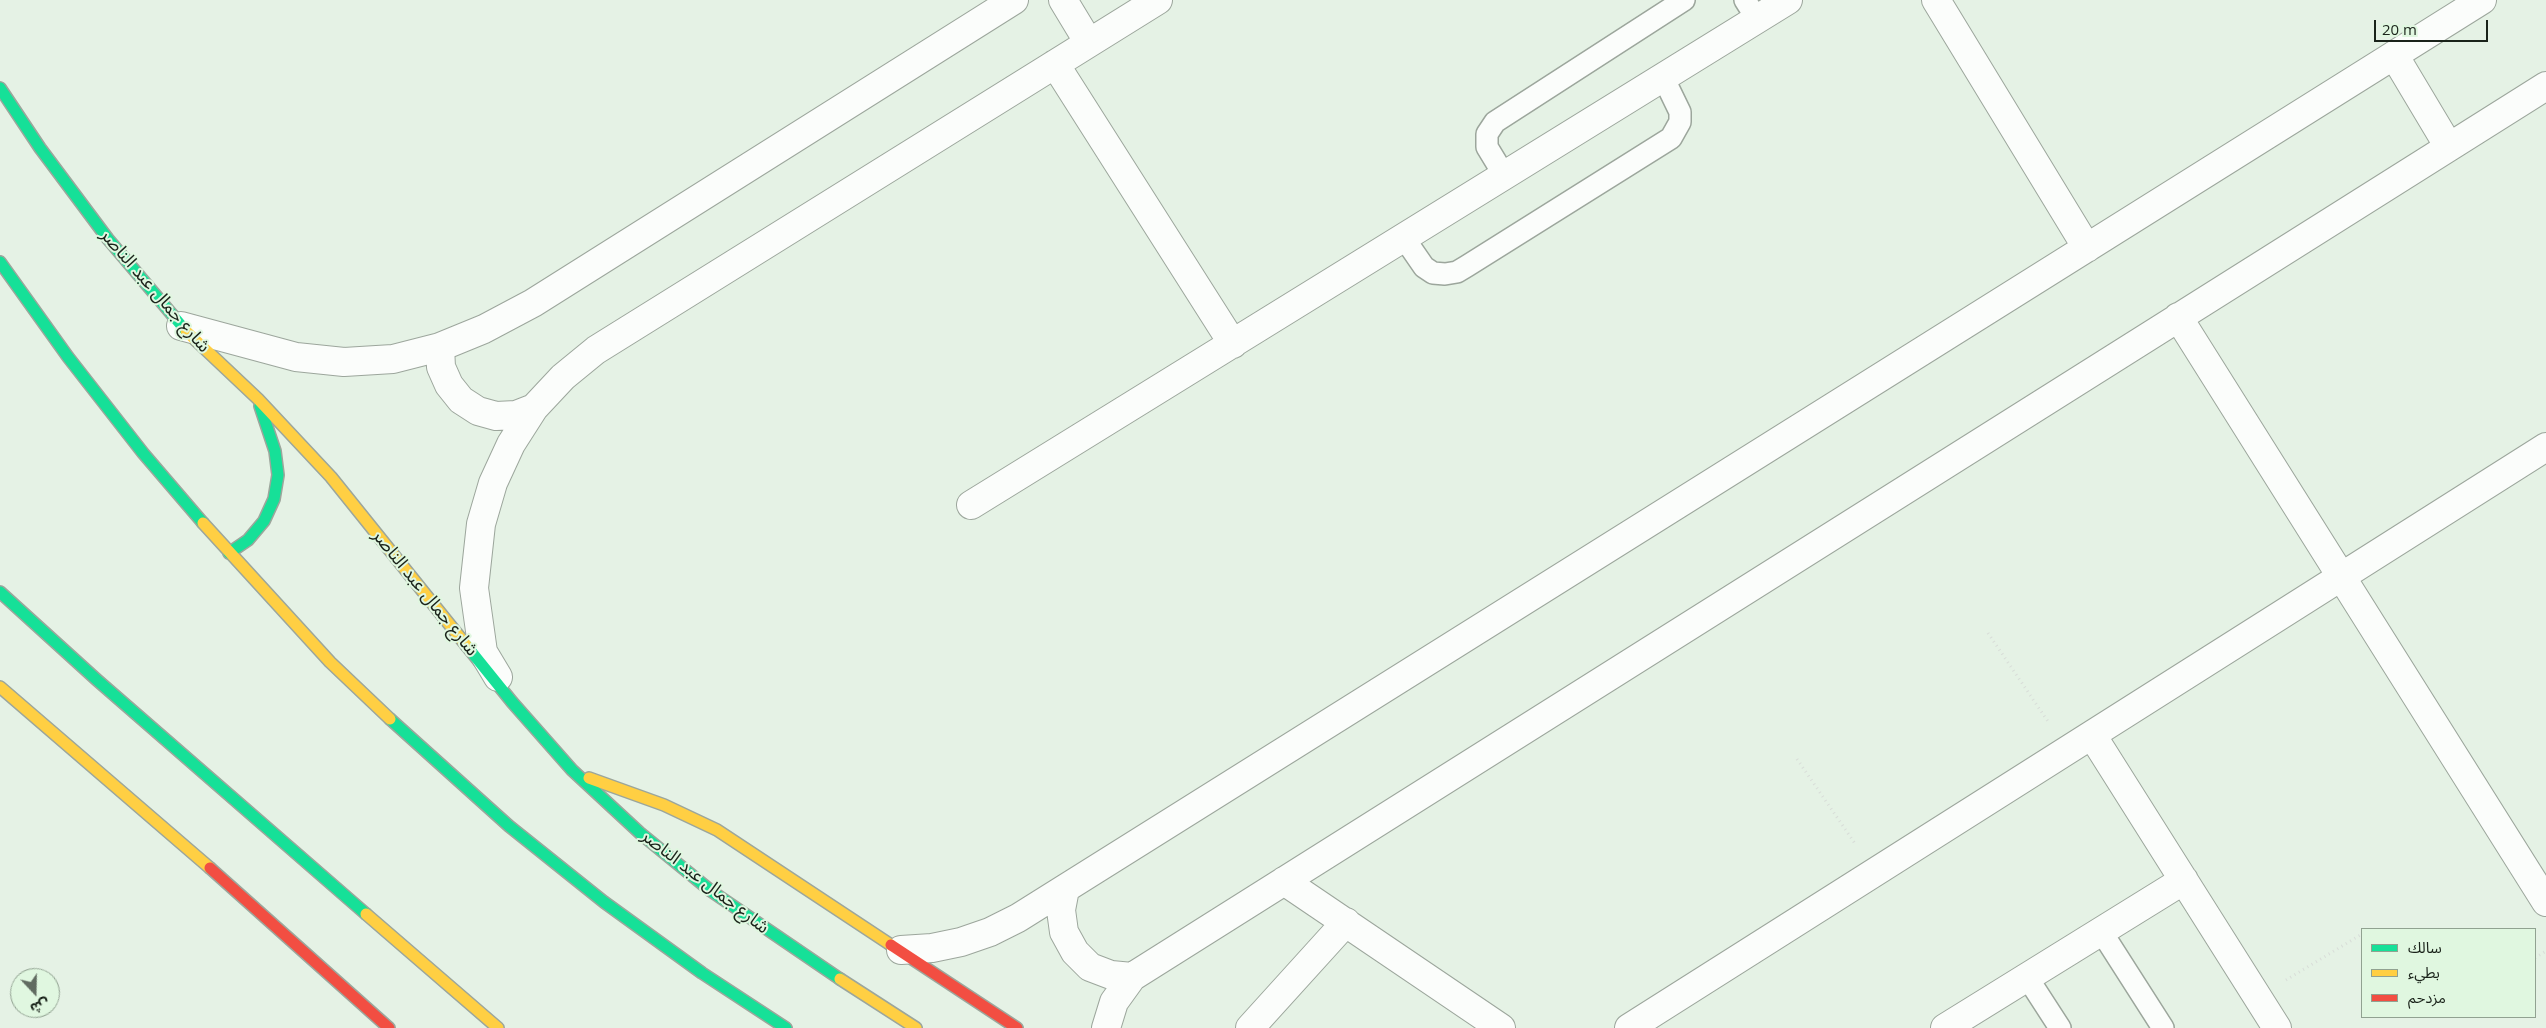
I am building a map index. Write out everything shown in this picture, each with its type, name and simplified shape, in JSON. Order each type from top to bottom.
[{"type":"main road","name":"شارع جمال عبد الناصر","points":[[0,88],[40,148],[108,239],[181,326],[258,399],[331,477],[512,702],[572,770],[640,833],[711,891],[787,945],[916,1028]]},
{"type":"main road","points":[[0,262],[68,358],[137,446],[228,553],[330,662],[418,746],[510,826],[604,902],[702,973],[786,1028]]},
{"type":"main road","points":[[228,553],[254,534],[264,521],[274,499],[278,475],[275,451],[258,399]]},
{"type":"main road","points":[[0,592],[97,680],[498,1028]]},
{"type":"main road","points":[[0,687],[168,832],[389,1028]]},
{"type":"main road","points":[[572,770],[615,789],[664,805],[717,830],[1017,1028]]},
{"type":"street","points":[[181,326],[296,357],[335,361],[393,358],[440,347],[484,329],[533,303],[1014,0]]},
{"type":"street","points":[[1063,0],[1089,43]]},
{"type":"street","points":[[512,702],[483,652],[474,588],[482,524],[493,483],[511,444],[534,408],[563,377],[596,350],[1158,0]]},
{"type":"street","points":[[971,505],[1663,77],[1751,10],[1788,0]]},
{"type":"street","points":[[1936,0],[2086,248]]},
{"type":"street","points":[[901,950],[947,945],[990,932],[1018,918],[2482,0]]},
{"type":"street","points":[[2394,55],[2449,147]]},
{"type":"street","points":[[1055,64],[1233,344]]},
{"type":"street","points":[[1106,1028],[1114,1002],[1132,978],[2546,86]]},
{"type":"street","points":[[2178,318],[2546,902]]},
{"type":"street","points":[[440,347],[442,367],[449,385],[461,400],[478,411],[496,416],[516,415],[534,408]]},
{"type":"street","points":[[1628,1028],[2546,447]]},
{"type":"street","points":[[2092,734],[2277,1028]]},
{"type":"street","points":[[1945,1028],[2184,880]]},
{"type":"street","points":[[1284,881],[1502,1028]]},
{"type":"street","points":[[1065,889],[1061,910],[1064,932],[1074,952],[1090,966],[1110,976],[1132,978]]},
{"type":"street","points":[[1250,1028],[1346,922]]},
{"type":"lane","points":[[1504,175],[1487,147],[1487,134],[1495,122],[1684,0]]},
{"type":"lane","points":[[1404,238],[1424,267],[1433,272],[1445,274],[1457,272],[1501,245],[1670,138],[1680,122],[1680,112],[1663,77]]},
{"type":"lane","points":[[2101,931],[2163,1028]]},
{"type":"lane","points":[[2027,977],[2060,1028]]},
{"type":"path","points":[[1988,633],[2067,750]]},
{"type":"path","points":[[1797,759],[1874,873]]},
{"type":"path","points":[[2258,998],[2361,935]]},
{"type":"traffic: fast","points":[[0,88],[40,148],[108,239],[186,331]]},
{"type":"traffic: fast","points":[[0,262],[68,357],[143,453],[203,523]]},
{"type":"traffic: fast","points":[[229,553],[248,540],[264,521],[274,499],[278,475],[275,451],[260,406]]},
{"type":"traffic: fast","points":[[0,592],[97,680],[366,914]]},
{"type":"traffic: fast","points":[[466,645],[512,702],[572,770],[640,833],[711,891],[840,979]]},
{"type":"traffic: fast","points":[[390,719],[509,826],[604,902],[702,973],[786,1028]]},
{"type":"traffic: slow","points":[[186,331],[258,399],[331,477],[466,645]]},
{"type":"traffic: slow","points":[[203,523],[330,662],[390,719]]},
{"type":"traffic: slow","points":[[0,687],[210,868]]},
{"type":"traffic: slow","points":[[589,778],[664,805],[717,830],[891,945]]},
{"type":"traffic: slow","points":[[366,914],[498,1028]]},
{"type":"traffic: slow","points":[[840,979],[916,1028]]},
{"type":"traffic: jam","points":[[210,868],[389,1028]]},
{"type":"traffic: jam","points":[[891,945],[1017,1028]]}]
